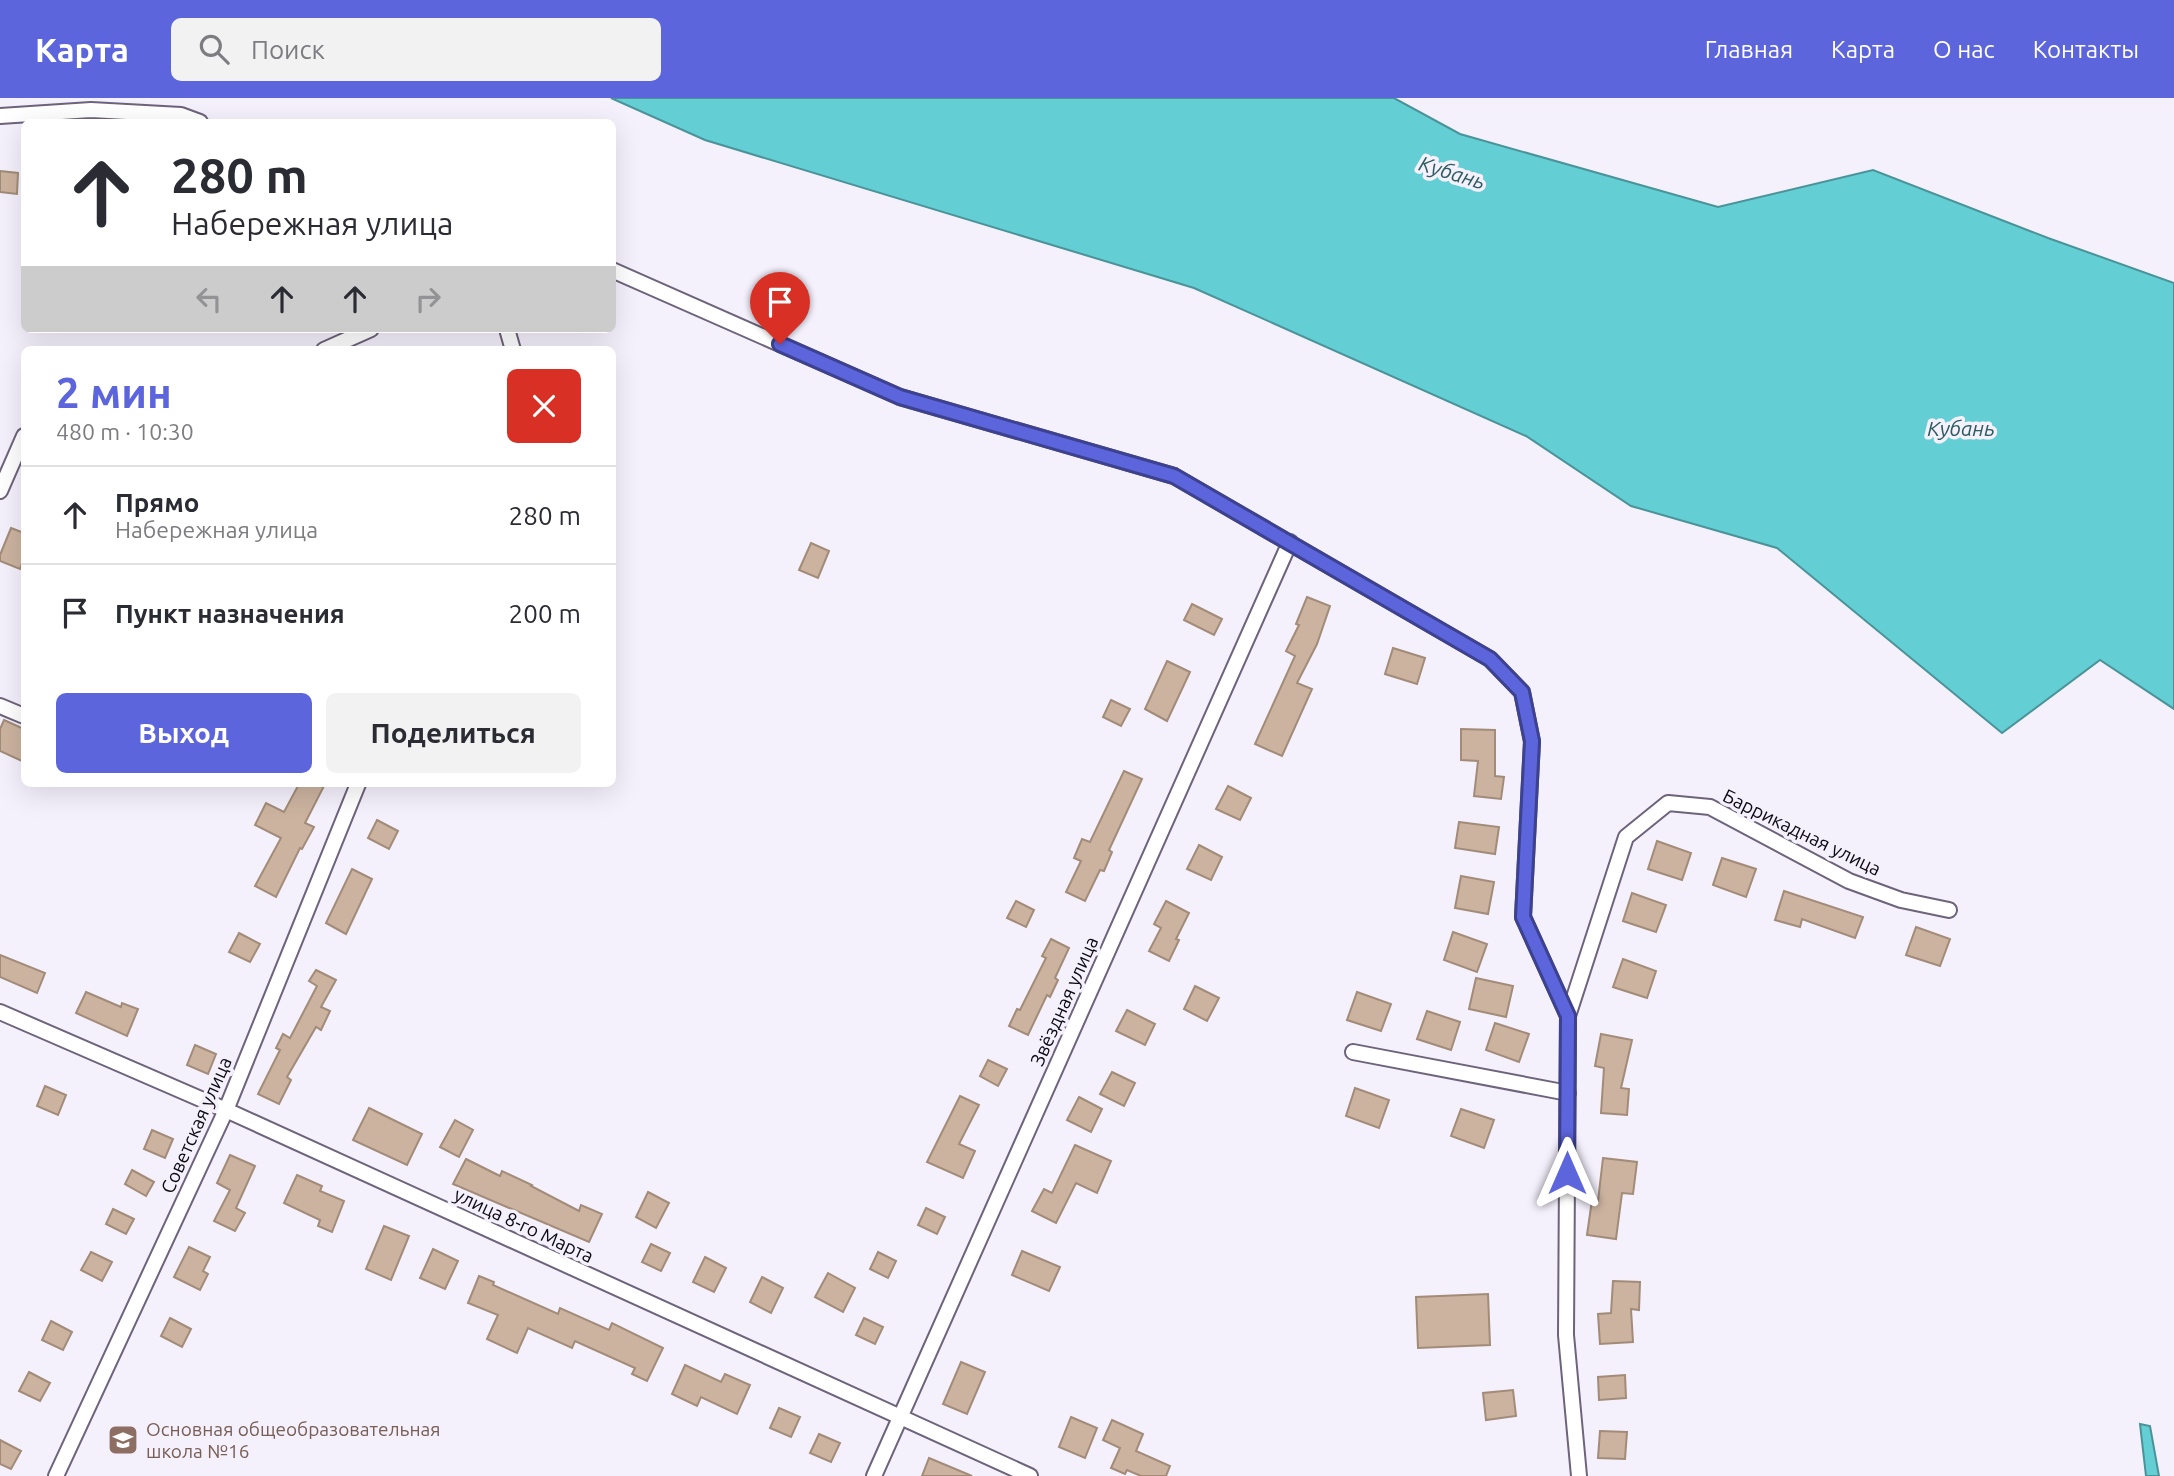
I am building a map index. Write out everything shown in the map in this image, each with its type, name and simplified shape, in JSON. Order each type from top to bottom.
[{"type":"street","points":[[0,116],[92,110],[180,115],[191,119]]},
{"type":"street","name":"Баррикадная улица","points":[[616,272],[900,397],[1174,476],[1490,659],[1522,692],[1532,741],[1523,917],[1568,1016]]},
{"type":"street","points":[[333,346],[362,333]]},
{"type":"street","points":[[0,491],[21,443]]},
{"type":"street","name":"Звёздная улица","points":[[874,1476],[1290,542]]},
{"type":"street","points":[[0,706],[21,715]]},
{"type":"street","name":"Советская улица","points":[[56,1476],[226,1110],[357,787]]},
{"type":"street","name":"Баррикадная улица","points":[[1579,1476],[1566,1335],[1568,1016],[1626,836],[1668,803],[1710,807],[1849,881],[1901,900],[1949,910]]},
{"type":"street","name":"улица 8-го Марта","points":[[0,1012],[226,1110],[1030,1476]]},
{"type":"street","points":[[1353,1052],[1568,1093]]},
{"type":"water","name":"Кубань","points":[[611,98],[1394,98],[1460,134],[1718,207],[1873,170],[2048,238],[2174,283],[2174,709],[2100,660],[2002,733],[1777,548],[1631,506],[1526,436],[1194,288],[705,140]]},
{"type":"water","points":[[2140,1424],[2150,1426],[2159,1476],[2146,1476]]},
{"type":"building","points":[[0,171],[18,173],[17,194],[0,192]]},
{"type":"building","points":[[11,528],[21,532],[20,569],[0,561]]},
{"type":"building","points":[[811,543],[829,551],[818,578],[799,570]]},
{"type":"building","points":[[1307,597],[1330,606],[1317,644],[1297,683],[1312,689],[1282,756],[1255,744],[1295,656],[1286,651],[1299,625],[1296,624]]},
{"type":"building","points":[[1192,604],[1222,619],[1214,635],[1184,620]]},
{"type":"building","points":[[1393,648],[1425,658],[1417,684],[1385,674]]},
{"type":"building","points":[[1167,661],[1190,672],[1167,721],[1145,709]]},
{"type":"building","points":[[1111,700],[1130,709],[1121,726],[1103,717]]},
{"type":"building","points":[[4,720],[21,728],[21,761],[0,751],[0,729]]},
{"type":"building","points":[[1461,729],[1495,730],[1495,776],[1504,777],[1501,799],[1474,796],[1478,761],[1461,760]]},
{"type":"building","points":[[1124,771],[1142,779],[1109,850],[1112,852],[1104,871],[1100,870],[1085,901],[1066,892],[1081,861],[1074,858],[1082,839],[1090,842]]},
{"type":"building","points":[[1228,786],[1251,798],[1240,820],[1216,809]]},
{"type":"building","points":[[297,787],[323,787],[305,823],[314,827],[302,849],[300,848],[276,897],[255,886],[281,838],[255,825],[266,803],[284,812]]},
{"type":"building","points":[[377,820],[398,831],[389,849],[368,838]]},
{"type":"building","points":[[1459,822],[1499,827],[1495,854],[1455,848]]},
{"type":"building","points":[[1657,841],[1691,853],[1682,880],[1648,869]]},
{"type":"building","points":[[1199,845],[1222,857],[1211,880],[1187,869]]},
{"type":"building","points":[[1722,858],[1756,869],[1746,897],[1713,885]]},
{"type":"building","points":[[352,869],[372,879],[346,934],[326,923]]},
{"type":"building","points":[[1461,876],[1494,882],[1488,914],[1455,908]]},
{"type":"building","points":[[1784,891],[1863,917],[1855,938],[1802,919],[1800,927],[1775,920]]},
{"type":"building","points":[[1632,893],[1666,905],[1656,932],[1623,921]]},
{"type":"building","points":[[1016,901],[1034,910],[1026,927],[1007,918]]},
{"type":"building","points":[[1166,901],[1189,913],[1169,961],[1149,951],[1161,928],[1154,924]]},
{"type":"building","points":[[1916,927],[1950,939],[1940,966],[1906,955]]},
{"type":"building","points":[[1453,932],[1487,944],[1477,972],[1444,960]]},
{"type":"building","points":[[239,933],[260,944],[250,962],[229,952]]},
{"type":"building","points":[[1051,939],[1069,948],[1055,978],[1058,980],[1050,997],[1047,995],[1028,1035],[1009,1026],[1046,958],[1042,956]]},
{"type":"building","points":[[0,955],[45,973],[37,993],[0,977]]},
{"type":"building","points":[[1623,959],[1656,971],[1647,998],[1613,987]]},
{"type":"building","points":[[316,970],[336,980],[321,1007],[330,1011],[321,1030],[316,1027],[287,1077],[291,1080],[279,1104],[258,1094],[280,1050],[276,1048],[283,1034],[290,1038],[317,986],[309,981]]},
{"type":"building","points":[[1476,978],[1513,986],[1506,1017],[1469,1009]]},
{"type":"building","points":[[1195,986],[1219,998],[1207,1021],[1184,1009]]},
{"type":"building","points":[[86,992],[121,1007],[122,1003],[138,1009],[127,1036],[76,1013]]},
{"type":"building","points":[[1357,992],[1391,1004],[1381,1031],[1347,1020]]},
{"type":"building","points":[[1127,1010],[1155,1024],[1145,1045],[1116,1031]]},
{"type":"building","points":[[1427,1011],[1460,1022],[1451,1050],[1417,1039]]},
{"type":"building","points":[[1495,1023],[1529,1034],[1519,1062],[1486,1050]]},
{"type":"building","points":[[1601,1034],[1632,1040],[1621,1088],[1629,1089],[1627,1115],[1601,1113],[1604,1068],[1595,1066]]},
{"type":"building","points":[[195,1045],[216,1054],[208,1074],[187,1065]]},
{"type":"building","points":[[988,1060],[1007,1069],[998,1086],[980,1076]]},
{"type":"building","points":[[1112,1072],[1135,1083],[1124,1106],[1100,1094]]},
{"type":"building","points":[[45,1086],[66,1095],[58,1115],[37,1106]]},
{"type":"building","points":[[1355,1088],[1389,1100],[1379,1128],[1346,1116]]},
{"type":"building","points":[[960,1096],[979,1105],[959,1144],[975,1151],[963,1178],[927,1162]]},
{"type":"building","points":[[1079,1097],[1102,1109],[1091,1132],[1067,1120]]},
{"type":"building","points":[[369,1108],[422,1134],[407,1165],[353,1140]]},
{"type":"building","points":[[1461,1109],[1494,1120],[1484,1148],[1451,1136]]},
{"type":"building","points":[[455,1120],[473,1130],[459,1157],[440,1147]]},
{"type":"building","points":[[152,1130],[173,1139],[165,1158],[144,1149]]},
{"type":"building","points":[[1075,1145],[1111,1161],[1097,1193],[1076,1183],[1056,1223],[1032,1211],[1044,1189],[1052,1193]]},
{"type":"building","points":[[230,1155],[255,1166],[236,1208],[245,1213],[235,1231],[214,1221],[230,1190],[217,1183]]},
{"type":"building","points":[[1603,1158],[1637,1162],[1633,1194],[1622,1193],[1616,1239],[1587,1235],[1592,1200],[1598,1201]]},
{"type":"building","points":[[466,1159],[500,1176],[502,1171],[579,1211],[581,1205],[602,1214],[589,1242],[453,1184]]},
{"type":"building","points":[[132,1170],[154,1182],[146,1196],[125,1184]]},
{"type":"building","points":[[297,1175],[322,1186],[320,1191],[344,1201],[332,1232],[318,1226],[320,1220],[284,1203]]},
{"type":"building","points":[[648,1192],[669,1203],[656,1228],[636,1217]]},
{"type":"building","points":[[926,1208],[945,1217],[937,1234],[918,1225]]},
{"type":"building","points":[[113,1209],[134,1219],[126,1234],[106,1224]]},
{"type":"building","points":[[384,1226],[409,1236],[391,1280],[366,1269]]},
{"type":"building","points":[[651,1244],[670,1253],[661,1271],[642,1262]]},
{"type":"building","points":[[189,1247],[210,1257],[203,1271],[208,1274],[200,1290],[174,1277]]},
{"type":"building","points":[[433,1249],[458,1261],[445,1289],[420,1278]]},
{"type":"building","points":[[1022,1251],[1060,1267],[1049,1291],[1012,1275]]},
{"type":"building","points":[[91,1252],[112,1262],[102,1281],[81,1270]]},
{"type":"building","points":[[878,1252],[896,1261],[888,1278],[870,1269]]},
{"type":"building","points":[[705,1257],[726,1268],[714,1292],[693,1282]]},
{"type":"building","points":[[828,1273],[855,1288],[843,1312],[815,1297]]},
{"type":"building","points":[[479,1276],[558,1314],[560,1308],[609,1330],[612,1323],[663,1348],[647,1381],[632,1374],[635,1368],[575,1341],[572,1348],[528,1328],[517,1353],[487,1339],[498,1315],[468,1303]]},
{"type":"building","points":[[762,1277],[783,1288],[771,1313],[750,1302]]},
{"type":"building","points":[[1613,1281],[1640,1282],[1639,1310],[1631,1309],[1633,1342],[1600,1344],[1598,1314],[1611,1313]]},
{"type":"building","points":[[1488,1294],[1490,1345],[1418,1348],[1416,1297]]},
{"type":"building","points":[[170,1318],[191,1329],[182,1347],[161,1336]]},
{"type":"building","points":[[864,1318],[883,1327],[875,1344],[856,1335]]},
{"type":"building","points":[[51,1321],[72,1332],[63,1350],[42,1340]]},
{"type":"building","points":[[961,1362],[985,1372],[967,1414],[943,1404]]},
{"type":"building","points":[[685,1365],[721,1382],[725,1374],[750,1385],[737,1414],[701,1397],[697,1406],[672,1394]]},
{"type":"building","points":[[29,1372],[50,1383],[40,1401],[19,1391]]},
{"type":"building","points":[[1625,1375],[1626,1398],[1599,1400],[1598,1377]]},
{"type":"building","points":[[1513,1390],[1516,1416],[1486,1420],[1483,1393]]},
{"type":"building","points":[[779,1408],[800,1417],[791,1437],[770,1428]]},
{"type":"building","points":[[1071,1417],[1097,1428],[1085,1458],[1059,1447]]},
{"type":"building","points":[[1112,1420],[1143,1434],[1136,1451],[1170,1466],[1166,1476],[1141,1476],[1127,1470],[1125,1474],[1111,1468],[1120,1448],[1103,1440]]},
{"type":"building","points":[[1600,1431],[1627,1432],[1625,1459],[1598,1458]]},
{"type":"building","points":[[819,1434],[840,1443],[831,1462],[810,1453]]},
{"type":"building","points":[[0,1440],[21,1451],[11,1469],[0,1464]]},
{"type":"building","points":[[929,1458],[972,1476],[922,1476]]},
{"type":"place","name":"Основная общеобразовательная школа №16","points":[[123,1440]]},
{"type":"route","points":[[780,344],[900,397],[1174,476],[1490,659],[1522,692],[1532,741],[1523,917],[1568,1016],[1567,1173]]}]
